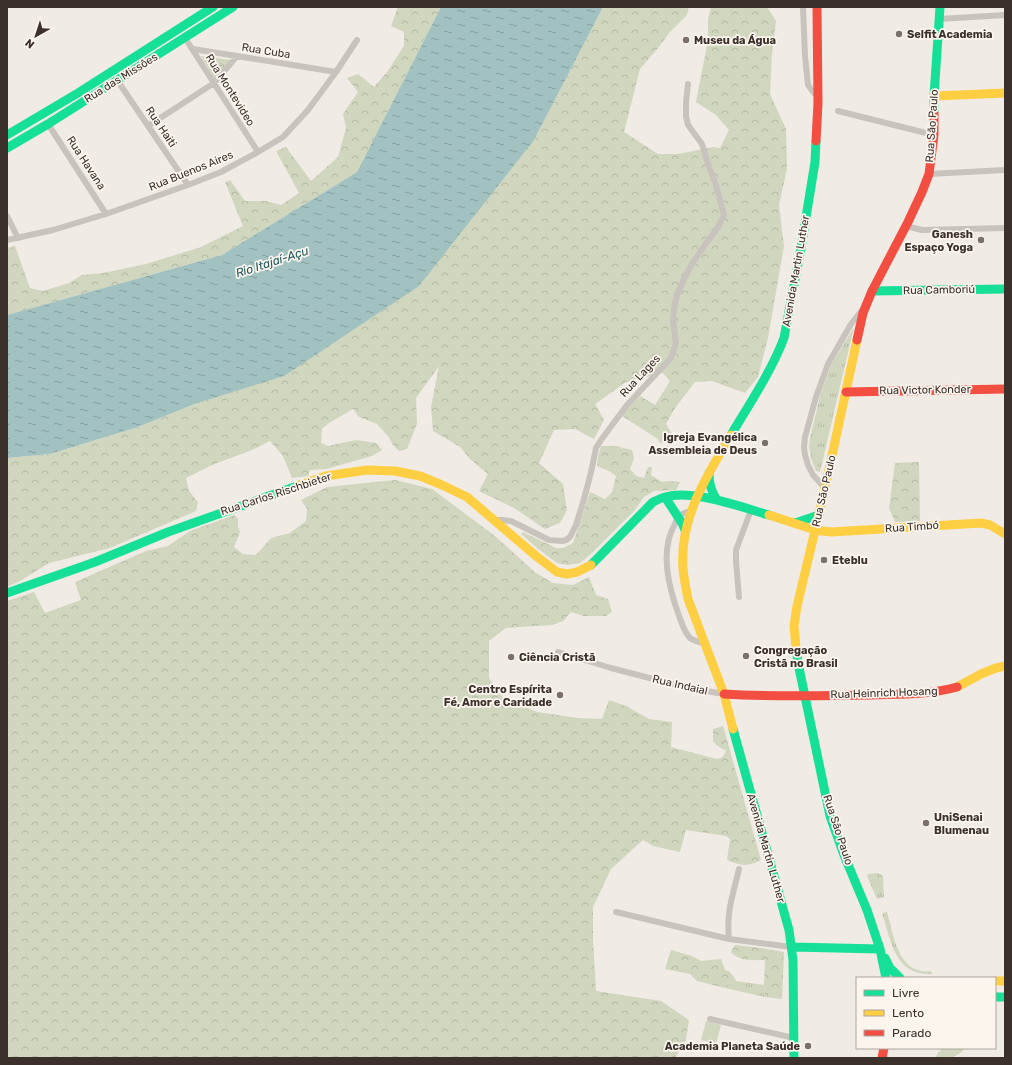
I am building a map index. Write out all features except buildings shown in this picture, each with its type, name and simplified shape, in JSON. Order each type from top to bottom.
[{"type":"main road","name":"Rua das Missões","points":[[7,135],[213,7]]},
{"type":"main road","name":"Rua das Missões","points":[[7,148],[48,124],[233,7]]},
{"type":"main road","name":"Avenida Martin Luther","points":[[794,1058],[792,947],[789,930],[724,694],[704,643],[685,586],[682,557],[685,530],[690,511],[696,497],[770,368],[784,338],[815,162],[818,94],[817,7]]},
{"type":"main road","name":"Rua São Paulo","points":[[886,977],[880,949],[867,910],[844,855],[830,816],[798,663],[794,626],[796,606],[819,515],[863,313],[872,291],[906,226],[929,174],[934,135],[934,96],[940,7]]},
{"type":"main road","points":[[934,96],[1005,93]]},
{"type":"main road","points":[[48,124],[48,117],[51,109]]},
{"type":"main road","name":"Rua Camboriú","points":[[872,291],[1005,289]]},
{"type":"main road","name":"Rua Victor Konder","points":[[846,392],[1005,388]]},
{"type":"main road","name":"Rua Carlos Rischbieter","points":[[7,593],[95,562],[168,532],[269,495],[326,476],[366,470],[396,471],[420,476],[467,497],[550,567],[557,572],[567,574],[577,572],[590,566],[653,502],[665,497],[683,495],[717,500],[815,530]]},
{"type":"main road","points":[[709,473],[710,489],[717,500]]},
{"type":"main road","points":[[665,497],[679,517],[685,530]]},
{"type":"main road","points":[[795,523],[819,515]]},
{"type":"main road","name":"Rua Timbó","points":[[815,530],[841,531],[981,523],[995,527],[1005,534]]},
{"type":"main road","name":"Rua Heinrich Hosang","points":[[806,696],[902,694],[943,691],[959,686],[981,674],[1005,666]]},
{"type":"main road","name":"Rua Indaial","points":[[724,694],[806,696]]},
{"type":"main road","points":[[792,947],[880,949],[890,968],[899,977]]},
{"type":"street","points":[[802,7],[808,85],[814,93],[818,94]]},
{"type":"street","points":[[939,19],[1005,15]]},
{"type":"street","name":"Rua Montevideo","points":[[185,38],[258,152]]},
{"type":"street","name":"Rua Buenos Aires","points":[[7,240],[53,230],[106,214],[221,172],[258,152],[284,137],[308,110],[357,40]]},
{"type":"street","name":"Rua Cuba","points":[[192,49],[336,72]]},
{"type":"street","points":[[148,126],[214,83],[237,56]]},
{"type":"street","name":"Rua Haiti","points":[[117,80],[188,185]]},
{"type":"street","name":"Rua Lages","points":[[493,520],[511,521],[549,540],[562,541],[570,537],[576,525],[584,498],[596,448],[627,405],[671,358],[676,343],[673,320],[677,295],[693,262],[718,227],[724,215],[702,144],[688,125],[686,116],[688,84]]},
{"type":"street","points":[[838,111],[934,135]]},
{"type":"street","name":"Rua Havana","points":[[48,124],[106,214]]},
{"type":"street","points":[[929,174],[1005,170]]},
{"type":"street","points":[[7,216],[18,238]]},
{"type":"street","points":[[906,226],[922,230],[1005,228]]},
{"type":"street","points":[[825,488],[813,475],[808,465],[804,447],[805,438],[816,396],[828,364],[851,324],[866,305]]},
{"type":"street","points":[[739,597],[736,550],[751,510]]},
{"type":"street","points":[[690,511],[679,517],[669,537],[667,560],[668,579],[676,606],[687,634],[691,639],[704,643]]},
{"type":"street","name":"Rua Indaial","points":[[558,652],[688,688],[724,694]]},
{"type":"street","points":[[729,939],[727,926],[728,911],[739,869]]},
{"type":"street","points":[[616,912],[729,939],[792,947]]},
{"type":"street","points":[[710,1019],[794,1038]]},
{"type":"green space","points":[[398,7],[441,7],[357,172],[222,255],[7,315],[7,248],[15,246],[30,288],[43,291],[69,283],[82,275],[103,273],[146,264],[201,247],[243,226],[225,182],[230,180],[245,201],[266,201],[281,205],[299,193],[276,151],[286,147],[311,181],[338,157],[346,128],[343,114],[358,92],[347,78],[358,74],[374,87],[387,72],[404,46],[404,32],[391,26]]},
{"type":"green space","points":[[603,7],[689,7],[687,15],[669,33],[640,69],[624,132],[658,154],[678,154],[713,147],[720,148],[729,130],[716,115],[696,102],[708,40],[708,19],[711,7],[767,7],[776,21],[772,53],[770,94],[786,129],[787,169],[779,205],[784,246],[768,338],[758,377],[745,393],[712,381],[695,382],[675,408],[666,424],[672,434],[666,442],[660,443],[658,439],[622,416],[628,407],[640,396],[655,405],[670,381],[663,373],[626,382],[595,404],[604,420],[594,439],[575,429],[554,430],[539,463],[563,484],[567,510],[560,523],[545,529],[514,508],[479,491],[488,474],[470,459],[460,447],[433,431],[431,407],[439,366],[416,398],[417,424],[407,449],[399,451],[377,424],[359,417],[353,409],[329,423],[322,429],[321,443],[328,446],[356,440],[376,443],[382,450],[372,456],[326,469],[310,470],[308,476],[292,478],[283,456],[270,441],[252,450],[212,465],[186,478],[189,491],[198,502],[196,511],[110,548],[49,563],[20,581],[7,587],[7,458],[50,454],[138,427],[197,403],[534,140]]},
{"type":"green space","points":[[201,56],[230,60],[214,78]]},
{"type":"green space","points":[[854,327],[820,472],[816,471],[811,458],[809,447],[810,438],[820,396],[831,365]]},
{"type":"green space","points":[[601,446],[616,446],[632,450],[634,458],[630,469],[636,476],[644,478],[648,467],[652,467],[651,475],[662,482],[680,482],[676,490],[654,491],[644,497],[634,511],[580,563],[568,565],[557,563],[521,534],[523,532],[556,548],[563,548],[573,543],[590,492],[605,499],[612,492],[616,476],[597,466]]},
{"type":"green space","points":[[919,462],[920,521],[895,522],[889,508],[895,463]]},
{"type":"green space","points":[[395,480],[432,489],[495,536],[536,573],[553,583],[573,585],[589,577],[596,595],[608,599],[612,612],[606,616],[584,616],[571,612],[563,621],[552,625],[506,628],[489,641],[489,678],[503,698],[537,712],[578,718],[602,719],[609,700],[626,706],[649,719],[672,722],[671,747],[717,759],[723,757],[726,750],[722,749],[713,742],[713,729],[723,726],[761,860],[752,864],[744,865],[736,864],[727,860],[730,839],[726,836],[686,830],[680,852],[653,846],[643,840],[611,869],[593,907],[593,941],[596,991],[661,1001],[689,1020],[686,1040],[675,1058],[7,1058],[7,601],[34,592],[45,613],[81,600],[75,582],[146,551],[168,546],[190,531],[234,515],[238,519],[240,532],[234,547],[243,554],[256,555],[271,538],[290,533],[306,521],[307,509],[301,500],[327,487]]},
{"type":"green space","points":[[878,873],[883,876],[884,897],[877,899],[867,876],[868,874]]},
{"type":"green space","points":[[887,912],[897,948],[907,963],[914,968],[923,971],[931,971],[932,974],[920,973],[910,969],[902,963],[896,955],[888,935],[882,913]]},
{"type":"green space","points":[[735,945],[784,952],[782,999],[765,997],[765,960],[747,960],[738,957],[731,952]]},
{"type":"green space","points":[[671,950],[692,956],[701,961],[721,959],[725,970],[729,971],[734,977],[725,988],[697,981],[690,974],[665,969]]},
{"type":"green space","points":[[734,977],[736,981],[764,985],[765,997],[725,988]]},
{"type":"green space","points":[[706,1021],[721,1025],[716,1044],[701,1040]]},
{"type":"green space","points":[[942,1049],[963,1049],[956,1056],[936,1058]]},
{"type":"water","name":"Rio Itajaí-Açu","points":[[441,7],[603,7],[534,140],[419,286],[284,376],[197,403],[138,427],[50,454],[7,458],[7,315],[222,255],[357,172]]},
{"type":"traffic: fast","points":[[7,135],[78,93],[213,7]]},
{"type":"traffic: fast","points":[[7,148],[48,124],[233,7]]},
{"type":"traffic: fast","points":[[934,113],[940,7]]},
{"type":"traffic: fast","points":[[731,435],[767,375],[784,338],[815,162],[816,141]]},
{"type":"traffic: fast","points":[[872,291],[1005,289]]},
{"type":"traffic: fast","points":[[709,473],[709,480],[713,494],[717,500]]},
{"type":"traffic: fast","points":[[7,593],[95,562],[168,532],[300,485]]},
{"type":"traffic: fast","points":[[591,565],[653,502],[664,497],[676,495],[703,497],[769,515]]},
{"type":"traffic: fast","points":[[665,497],[685,530]]},
{"type":"traffic: fast","points":[[795,523],[819,515]]},
{"type":"traffic: fast","points":[[796,648],[830,816],[844,855],[867,910],[880,949],[886,977]]},
{"type":"traffic: fast","points":[[733,729],[789,930],[793,960],[794,1058]]},
{"type":"traffic: fast","points":[[792,947],[880,949]]},
{"type":"traffic: fast","points":[[885,958],[890,968],[899,977]]},
{"type":"traffic: fast","points":[[996,997],[1005,997]]},
{"type":"traffic: slow","points":[[934,96],[1005,93]]},
{"type":"traffic: slow","points":[[796,648],[794,626],[797,606],[823,497],[857,340]]},
{"type":"traffic: slow","points":[[731,435],[696,498],[685,532],[683,569],[688,599],[724,694],[733,729]]},
{"type":"traffic: slow","points":[[300,485],[326,476],[367,470],[395,471],[420,476],[467,497],[557,572],[567,574],[577,572],[591,565]]},
{"type":"traffic: slow","points":[[769,515],[815,530],[831,532],[981,523],[990,525],[1005,534]]},
{"type":"traffic: slow","points":[[957,687],[981,674],[1005,666]]},
{"type":"traffic: slow","points":[[996,981],[1005,981]]},
{"type":"traffic: jam","points":[[816,141],[818,103],[817,7]]},
{"type":"traffic: jam","points":[[857,340],[863,313],[872,291],[908,222],[929,174],[934,135],[934,113]]},
{"type":"traffic: jam","points":[[846,392],[1005,389]]},
{"type":"traffic: jam","points":[[724,694],[761,696],[904,694],[925,693],[957,687]]},
{"type":"traffic: jam","points":[[882,1058],[884,1049]]},
{"type":"place","name":"Selfit Academia","points":[[899,34]]},
{"type":"place","name":"Museu da Água","points":[[686,40]]},
{"type":"place","name":"Ganesh Espaço Yoga","points":[[981,240]]},
{"type":"place","name":"Igreja Evangélica Assembleia de Deus","points":[[765,443]]},
{"type":"place","name":"Eteblu","points":[[824,560]]},
{"type":"place","name":"Congregação Cristã no Brasil","points":[[746,656]]},
{"type":"place","name":"Ciência Cristã","points":[[511,657]]},
{"type":"place","name":"Centro Espírita Fé, Amor e Caridade","points":[[560,695]]},
{"type":"place","name":"UniSenai Blumenau","points":[[926,823]]},
{"type":"place","name":"Academia Planeta Saúde","points":[[808,1046]]}]
